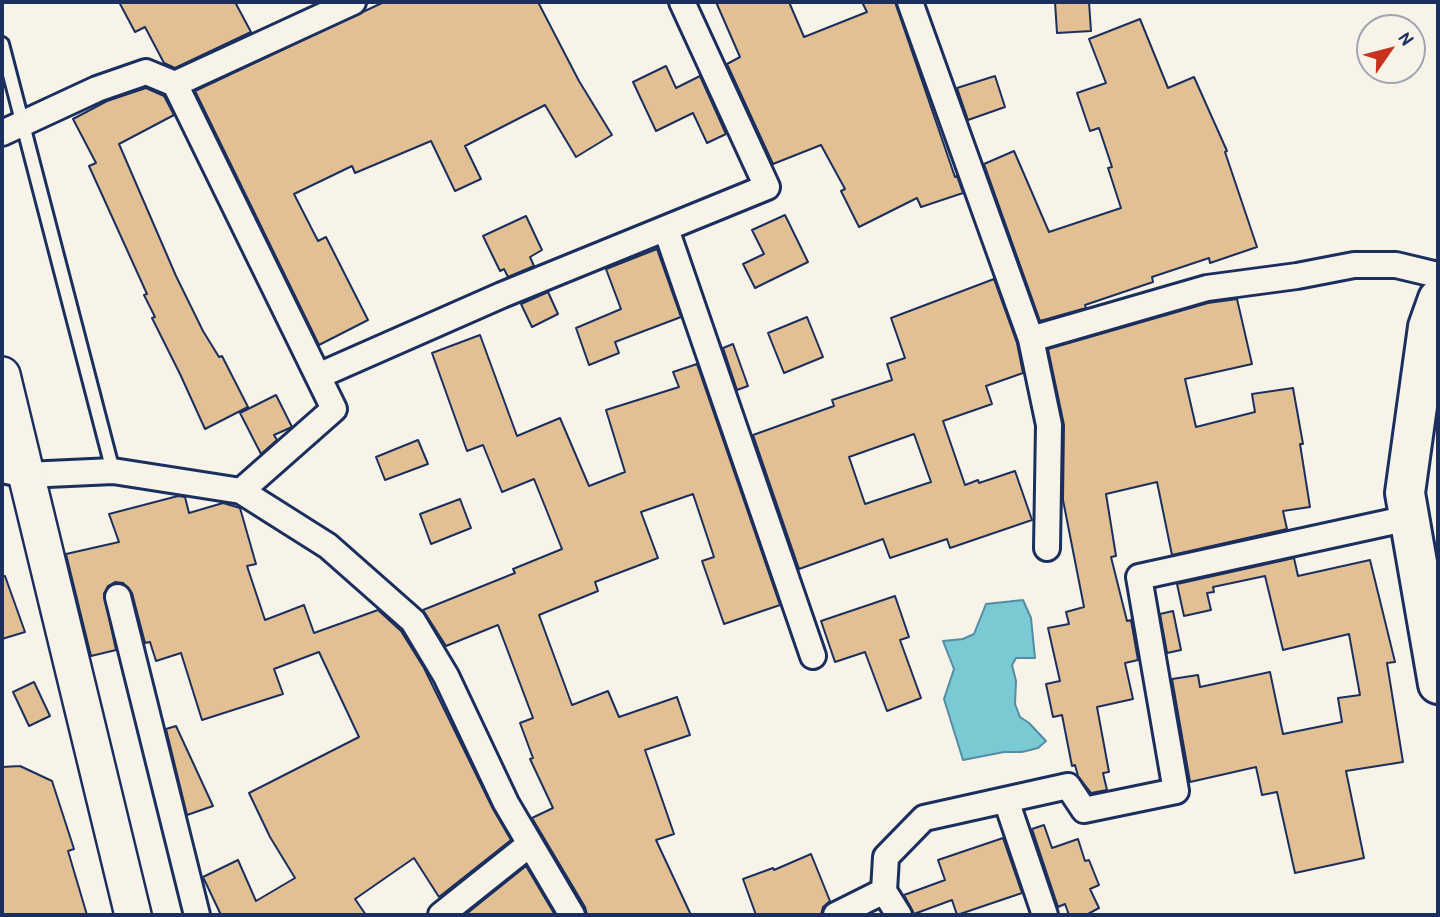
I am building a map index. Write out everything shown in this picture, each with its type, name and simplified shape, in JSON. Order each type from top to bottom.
[{"type":"main road","points":[[1438,299],[1428,327],[1405,493],[1438,684]]},
{"type":"street","points":[[175,84],[323,8],[353,2]]},
{"type":"street","points":[[318,376],[502,295],[768,187],[682,2]]},
{"type":"street","points":[[910,2],[1031,339],[1049,425],[1047,548]]},
{"type":"street","points":[[12,129],[97,89],[146,72],[175,84],[334,408],[241,491]]},
{"type":"street","points":[[666,229],[813,656]]},
{"type":"street","points":[[1031,339],[1207,288],[1297,276],[1353,265],[1396,265],[1438,275]]},
{"type":"street","points":[[2,375],[14,472],[133,915]]},
{"type":"street","points":[[14,472],[113,471],[241,491],[328,546],[413,621],[446,676],[506,803],[572,915]]},
{"type":"street","points":[[899,915],[884,891],[886,857],[924,818],[1068,786],[1084,810],[1175,791],[1139,577],[1409,518]]},
{"type":"street","points":[[118,597],[197,915]]},
{"type":"street","points":[[1006,800],[1040,914]]},
{"type":"street","points":[[441,915],[530,844]]},
{"type":"street","points":[[836,915],[884,891]]},
{"type":"lane","points":[[2,44],[12,129],[113,471]]},
{"type":"water","points":[[1023,600],[1031,618],[1035,658],[1016,658],[1012,665],[1016,681],[1015,704],[1020,717],[1046,741],[1038,748],[1022,752],[1004,752],[963,760],[944,699],[954,669],[943,641],[963,639],[974,634],[986,604]]},
{"type":"building","points":[[119,2],[235,2],[251,32],[175,68],[164,63],[145,27],[135,32]]},
{"type":"building","points":[[384,2],[538,2],[579,81],[612,135],[576,157],[545,105],[465,146],[481,179],[455,191],[431,141],[355,173],[352,166],[294,194],[318,241],[326,237],[368,320],[319,345],[195,91]]},
{"type":"building","points":[[716,2],[789,2],[804,37],[867,12],[862,2],[895,2],[955,177],[957,176],[963,193],[921,207],[917,198],[859,227],[841,191],[845,189],[821,145],[773,164],[727,64],[740,57]]},
{"type":"building","points":[[1055,2],[1089,2],[1091,31],[1057,33]]},
{"type":"building","points":[[1140,19],[1168,88],[1194,77],[1227,151],[1225,152],[1257,247],[1210,263],[1209,258],[1152,277],[1153,282],[1085,305],[1086,308],[1040,321],[984,164],[1014,151],[1049,232],[1121,208],[1108,168],[1112,167],[1099,128],[1090,131],[1077,93],[1106,83],[1089,39]]},
{"type":"building","points":[[666,66],[676,88],[700,76],[726,134],[707,143],[693,113],[656,131],[633,82]]},
{"type":"building","points":[[995,76],[1005,107],[968,120],[957,88]]},
{"type":"building","points":[[146,88],[164,96],[174,115],[119,144],[176,276],[203,331],[219,357],[222,356],[248,407],[205,429],[152,318],[155,317],[144,295],[147,294],[89,166],[96,163],[73,119],[107,101]]},
{"type":"building","points":[[785,215],[808,262],[755,288],[743,264],[764,254],[752,230]]},
{"type":"building","points":[[526,216],[542,250],[530,257],[534,266],[508,277],[504,269],[500,271],[483,236]]},
{"type":"building","points":[[657,249],[681,317],[615,342],[619,353],[589,365],[576,328],[621,309],[606,269]]},
{"type":"building","points":[[994,279],[1017,343],[1023,373],[986,386],[992,404],[943,421],[965,485],[1015,471],[1032,520],[950,548],[947,539],[890,558],[883,539],[799,569],[753,435],[834,406],[832,400],[892,380],[887,364],[905,358],[891,318]],"holes":[[[914,434],[931,482],[865,504],[849,457]]]},
{"type":"building","points":[[548,292],[558,314],[532,327],[521,304]]},
{"type":"building","points":[[1237,299],[1252,364],[1185,379],[1196,427],[1255,412],[1252,394],[1293,388],[1310,507],[1283,511],[1287,529],[1172,555],[1157,482],[1106,494],[1116,556],[1111,557],[1127,621],[1131,620],[1138,660],[1125,663],[1133,699],[1097,707],[1109,772],[1103,773],[1107,790],[1091,793],[1078,776],[1075,765],[1072,766],[1062,715],[1053,717],[1046,684],[1060,681],[1048,628],[1069,624],[1066,612],[1084,607],[1063,500],[1064,425],[1048,349],[1208,303]]},
{"type":"building","points":[[807,317],[823,357],[784,373],[768,333]]},
{"type":"building","points":[[480,335],[517,436],[560,418],[589,486],[625,472],[606,410],[679,387],[673,372],[697,364],[780,605],[724,624],[702,561],[714,557],[693,494],[641,512],[658,558],[595,582],[598,591],[539,615],[572,705],[608,691],[619,717],[677,697],[690,735],[645,750],[674,834],[656,840],[691,915],[587,915],[585,907],[532,818],[553,808],[530,759],[533,758],[520,723],[533,718],[498,625],[446,646],[423,610],[515,573],[513,569],[562,549],[534,479],[502,492],[483,445],[467,451],[432,353]]},
{"type":"building","points":[[733,344],[748,386],[737,390],[723,348]]},
{"type":"building","points":[[276,395],[292,427],[274,435],[277,440],[261,454],[240,413]]},
{"type":"building","points":[[418,440],[428,464],[385,480],[376,457]]},
{"type":"building","points":[[178,496],[185,497],[189,513],[223,503],[240,508],[256,564],[247,566],[265,620],[304,605],[314,633],[378,610],[401,631],[424,668],[511,840],[439,897],[414,858],[355,899],[366,915],[221,915],[203,877],[238,860],[256,901],[295,878],[270,837],[249,793],[359,737],[319,652],[274,669],[283,694],[202,720],[181,653],[156,661],[150,642],[145,643],[132,593],[123,583],[115,582],[108,586],[104,594],[116,650],[91,656],[66,554],[119,542],[109,514]]},
{"type":"building","points":[[460,499],[471,528],[431,544],[420,514]]},
{"type":"building","points":[[1294,558],[1298,576],[1370,560],[1395,662],[1387,663],[1403,762],[1346,771],[1364,858],[1295,873],[1277,792],[1262,795],[1256,767],[1190,782],[1172,679],[1198,675],[1200,687],[1270,672],[1283,734],[1342,722],[1338,698],[1360,695],[1349,634],[1283,650],[1265,576],[1213,587],[1214,592],[1207,593],[1211,610],[1184,616],[1177,584]]},
{"type":"building","points":[[2,576],[5,576],[25,632],[2,639]]},
{"type":"building","points":[[895,596],[909,637],[900,640],[921,698],[887,711],[865,652],[835,662],[821,621]]},
{"type":"building","points":[[1173,611],[1181,650],[1167,653],[1160,614]]},
{"type":"building","points":[[34,682],[50,716],[29,726],[13,692]]},
{"type":"building","points":[[176,726],[213,806],[187,815],[166,729]]},
{"type":"building","points":[[20,766],[52,781],[74,849],[68,851],[87,915],[2,915],[2,767]]},
{"type":"building","points":[[1044,825],[1052,848],[1078,839],[1085,861],[1089,860],[1099,885],[1090,889],[1099,908],[1086,915],[1069,915],[1065,904],[1058,907],[1032,829]]},
{"type":"building","points":[[1003,838],[1022,893],[957,915],[952,900],[914,914],[904,895],[945,880],[938,860]]},
{"type":"building","points":[[811,854],[830,901],[823,907],[821,915],[756,915],[743,879],[773,868],[774,870]]},
{"type":"building","points":[[526,866],[555,915],[465,915]]}]
